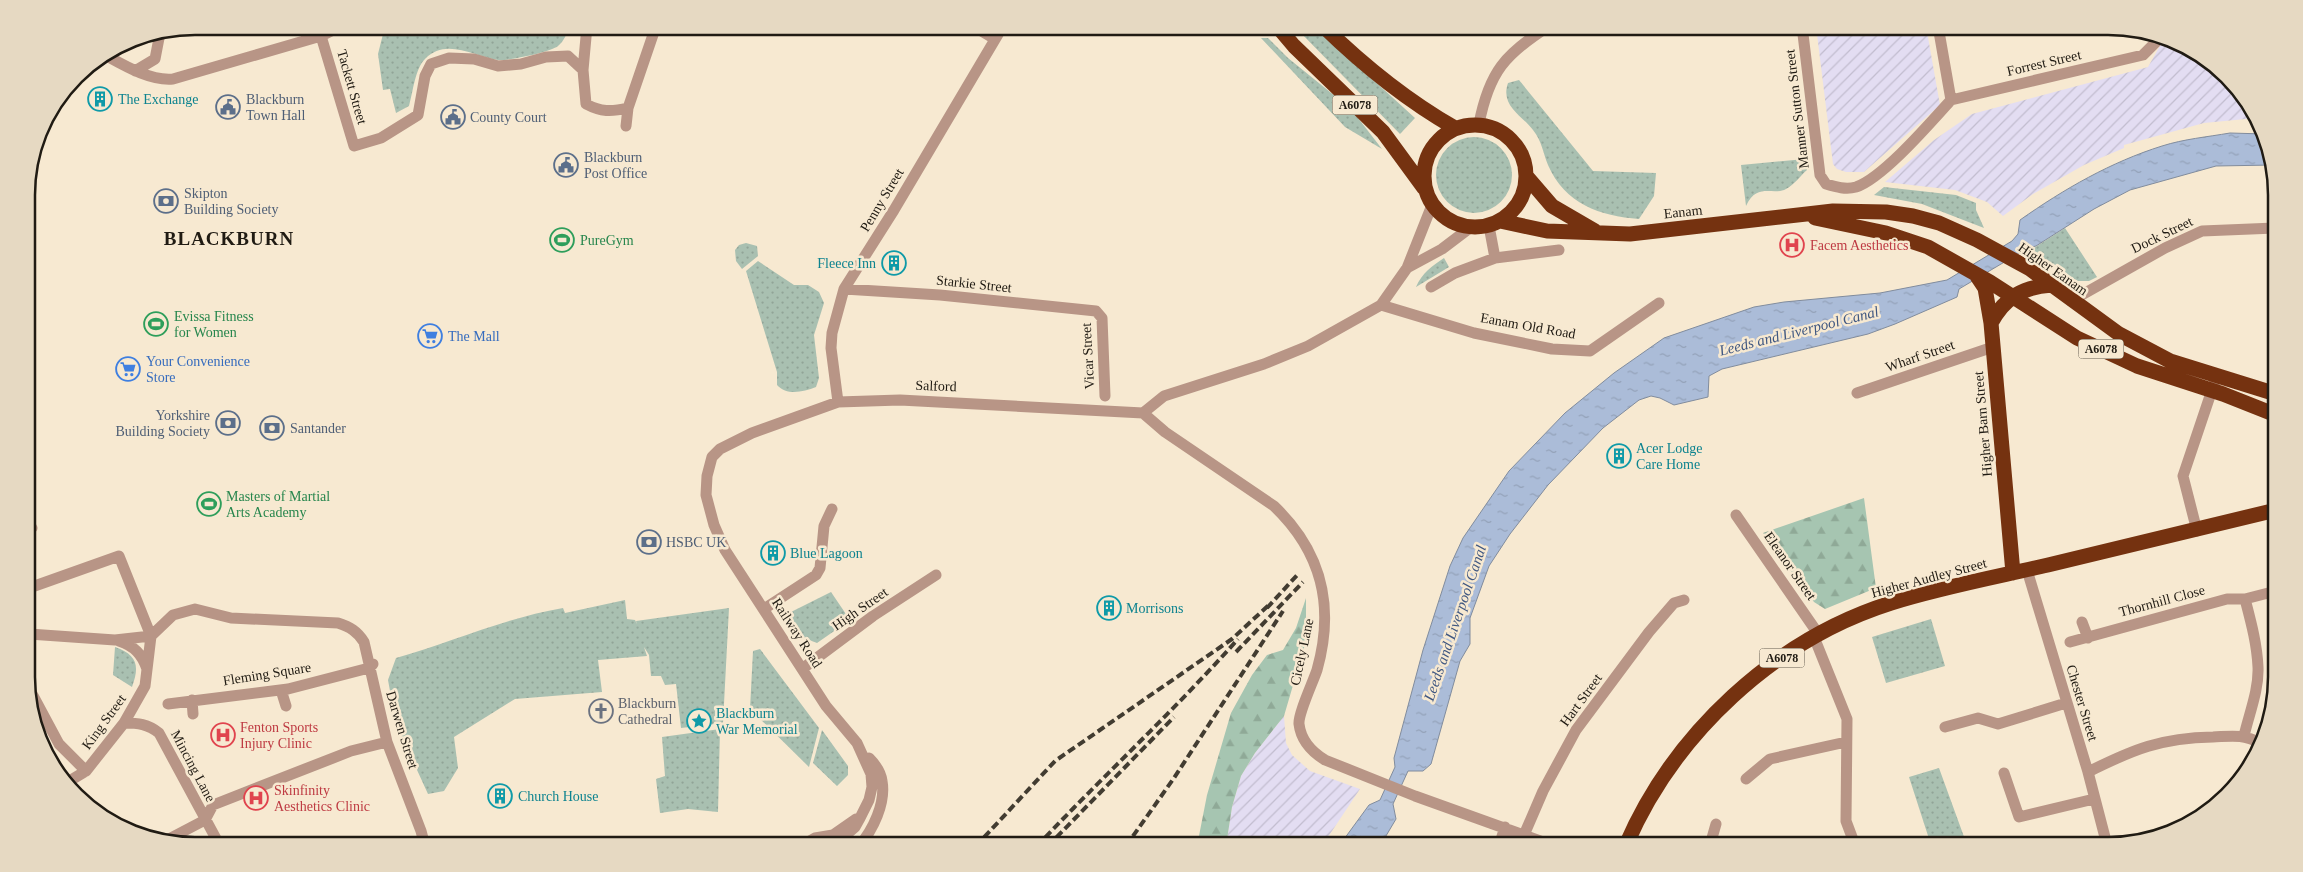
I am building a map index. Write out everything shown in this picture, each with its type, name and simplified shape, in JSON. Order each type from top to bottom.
[{"type":"highway","name":"A6078","points":[[1285,35],[1383,132],[1425,190],[1432,205],[1442,216],[1456,224],[1471,228],[1495,223]]},
{"type":"highway","name":"A6078","points":[[1332,35],[1356,58],[1419,108],[1455,128]]},
{"type":"highway","name":"A6078","points":[[1425,190],[1423,173],[1427,156],[1434,144],[1443,135],[1455,128],[1479,124],[1502,131],[1515,143],[1524,159],[1527,177]]},
{"type":"highway","points":[[1495,223],[1520,202],[1527,177]]},
{"type":"highway","name":"Eanam","points":[[1527,177],[1552,206],[1596,232]]},
{"type":"highway","name":"Higher Eanam","points":[[1774,218],[1856,210],[1913,216],[1939,223],[1977,240],[2030,269],[2071,301],[2119,334],[2170,361],[2268,392]]},
{"type":"highway","name":"Higher Eanam","points":[[1802,215],[1906,239],[1928,247],[1984,279],[2077,338],[2137,366],[2268,412]]},
{"type":"highway","name":"Eanam","points":[[1495,223],[1547,231],[1630,234],[1774,218]]},
{"type":"highway","name":"Higher Barn Street","points":[[1984,279],[1991,323],[2020,571]]},
{"type":"highway","points":[[1991,323],[2011,297],[2029,288],[2052,285]]},
{"type":"highway","name":"Higher Audley Street","points":[[1630,837],[1659,785],[1707,721],[1732,696],[1762,672],[1817,636],[1865,613],[1890,604],[2020,571],[2197,531],[2268,512]]},
{"type":"street","points":[[586,35],[583,70],[586,104],[597,110],[612,112],[628,108]]},
{"type":"street","points":[[626,126],[628,108],[653,35]]},
{"type":"street","points":[[988,35],[995,39]]},
{"type":"street","name":"Penny Street","points":[[838,402],[830,348],[844,288],[894,210],[997,35]]},
{"type":"street","points":[[1479,124],[1484,100],[1501,64],[1535,35]]},
{"type":"street","name":"Manner Sutton Street","points":[[1803,35],[1820,175],[1826,184],[1847,188],[1857,186],[1871,178],[1913,142],[1951,100]]},
{"type":"street","points":[[1940,35],[1951,100]]},
{"type":"street","points":[[112,59],[135,71],[163,80],[197,74],[321,36]]},
{"type":"street","name":"Tackett Street","points":[[321,36],[354,146],[381,138],[418,115],[425,76],[431,64],[449,58],[474,59],[498,66],[521,64],[546,57],[568,56],[583,70]]},
{"type":"street","points":[[135,71],[155,59],[159,40]]},
{"type":"street","name":"Forrest Street","points":[[1951,100],[2143,55],[2155,43]]},
{"type":"street","points":[[1144,413],[1164,396],[1264,364],[1308,346],[1381,305],[1407,268],[1432,205]]},
{"type":"street","points":[[1495,223],[1495,258]]},
{"type":"street","points":[[1407,268],[1442,249],[1471,228]]},
{"type":"street","name":"Dock Street","points":[[2071,301],[2165,248],[2202,231],[2268,228]]},
{"type":"street","points":[[1430,287],[1455,273],[1495,258],[1559,250]]},
{"type":"street","name":"Starkie Street","points":[[844,288],[940,295],[1089,310],[1100,314]]},
{"type":"street","name":"Eanam Old Road","points":[[1381,305],[1474,333],[1552,349],[1590,351],[1659,303]]},
{"type":"street","name":"Vicar Street","points":[[1100,314],[1103,324],[1105,396]]},
{"type":"street","name":"Wharf Street","points":[[1857,393],[1993,347]]},
{"type":"street","points":[[2197,531],[2183,476],[2216,376]]},
{"type":"street","name":"Salford","points":[[712,457],[720,450],[752,433],[838,402],[900,400],[1144,413]]},
{"type":"street","name":"Cicely Lane","points":[[1144,413],[1164,432],[1274,506],[1289,520],[1312,556],[1321,581],[1326,626],[1317,669],[1299,722],[1302,737],[1312,752],[1325,760],[1379,782],[1505,828]]},
{"type":"street","name":"Railway Road","points":[[712,457],[708,470],[706,495],[714,525],[725,550],[826,706],[857,743],[871,774],[872,787],[869,800],[855,827],[843,837]]},
{"type":"street","points":[[764,609],[816,575],[820,568],[824,526],[832,509]]},
{"type":"street","name":"Eleanor Street","points":[[1736,515],[1817,636],[1847,719],[1846,821],[1852,837]]},
{"type":"street","points":[[35,586],[119,556],[151,636],[115,640],[35,636]]},
{"type":"street","name":"Chester Street","points":[[2020,571],[2088,772],[2105,837]]},
{"type":"street","name":"High Street","points":[[802,669],[873,616],[936,575]]},
{"type":"street","name":"Thornhill Close","points":[[2070,642],[2218,601],[2245,599],[2268,593]]},
{"type":"street","points":[[2244,736],[2258,669],[2254,636],[2245,599]]},
{"type":"street","name":"Hart Street","points":[[1524,835],[1543,790],[1576,730],[1662,617],[1674,603],[1684,600]]},
{"type":"street","name":"Darwen Street","points":[[151,636],[173,615],[196,610],[213,612],[231,618],[326,622],[349,626],[366,642],[387,742],[423,837]]},
{"type":"street","points":[[2082,622],[2088,638]]},
{"type":"street","name":"King Street","points":[[73,779],[86,771],[124,723],[141,696],[147,671],[151,636]]},
{"type":"street","points":[[115,640],[130,644],[138,651],[144,660],[147,671]]},
{"type":"street","name":"Fleming Square","points":[[168,704],[281,690],[371,666]]},
{"type":"street","points":[[281,690],[286,706]]},
{"type":"street","points":[[192,700],[193,714]]},
{"type":"street","points":[[37,704],[59,744],[86,771]]},
{"type":"street","points":[[1945,727],[1978,718],[1998,724],[2066,704]]},
{"type":"street","name":"Mincing Lane","points":[[124,723],[144,724],[152,727],[159,733],[215,837]]},
{"type":"street","points":[[2088,772],[2122,755],[2150,745],[2181,738],[2244,736],[2254,740]]},
{"type":"street","points":[[175,836],[205,820],[213,806],[351,750],[387,742]]},
{"type":"street","points":[[1746,779],[1770,759],[1846,742]]},
{"type":"street","points":[[857,743],[878,770],[882,781],[882,796],[876,820],[865,837]]},
{"type":"street","points":[[2004,773],[2019,817],[2094,799]]},
{"type":"street","points":[[820,837],[833,834],[860,818]]},
{"type":"street","points":[[1712,837],[1716,824]]},
{"type":"street","points":[[1502,837],[1505,828],[1529,837]]},
{"type":"shaded area","points":[[1817,35],[1928,35],[1940,105],[1864,172],[1846,172],[1837,169],[1833,164]]},
{"type":"shaded area","points":[[2161,45],[2179,52],[2197,62],[2213,75],[2241,106],[2248,119],[2204,123],[2124,145],[2124,148],[2084,165],[2033,194],[2003,216],[1987,202],[1955,190],[1885,182],[1934,140],[1972,114],[2148,67]]},
{"type":"shaded area","points":[[1284,716],[1286,743],[1292,755],[1310,771],[1360,789],[1328,837],[1227,837],[1232,807],[1241,776],[1255,753]]},
{"type":"green space","points":[[383,35],[566,35],[558,46],[520,58],[498,60],[451,49],[442,49],[433,53],[425,59],[419,69],[409,106],[396,113],[390,89],[383,90],[378,54]]},
{"type":"green space","points":[[1303,35],[1324,35],[1415,118],[1400,134]]},
{"type":"green space","points":[[1261,38],[1268,38],[1288,58],[1351,109],[1382,149],[1345,127]]},
{"type":"green space","points":[[1519,80],[1593,171],[1656,173],[1654,196],[1639,219],[1611,215],[1585,206],[1564,189],[1548,165],[1536,134],[1509,104],[1506,91],[1508,83]]},
{"type":"green space","points":[[1474,137],[1489,140],[1501,148],[1509,160],[1512,175],[1509,190],[1501,202],[1489,210],[1474,213],[1459,210],[1447,202],[1439,190],[1436,175],[1439,160],[1447,148],[1459,140]]},
{"type":"green space","points":[[1805,159],[1807,170],[1792,185],[1781,191],[1765,191],[1755,194],[1746,206],[1741,165]]},
{"type":"green space","points":[[1884,187],[1956,195],[1976,203],[1976,210],[1984,228],[1922,204],[1874,195]]},
{"type":"green space","points":[[2065,228],[2097,277],[2089,281],[2077,281],[2031,250]]},
{"type":"green space","points":[[746,243],[757,246],[758,256],[742,269],[736,261],[735,250],[739,245]]},
{"type":"green space","points":[[1444,258],[1449,267],[1416,287],[1424,274]]},
{"type":"green space","points":[[758,261],[794,285],[808,285],[819,292],[824,303],[814,335],[819,378],[816,387],[790,392],[777,385],[777,372],[746,271]]},
{"type":"green space","points":[[1864,498],[1876,588],[1825,609],[1814,602],[1763,533]]},
{"type":"green space","points":[[831,592],[850,620],[817,643],[799,636],[787,614]]},
{"type":"green space","points":[[1306,598],[1306,641],[1284,716],[1255,753],[1241,776],[1232,807],[1227,837],[1199,837],[1207,795],[1231,713],[1252,675],[1267,655],[1283,650],[1296,628]]},
{"type":"green space","points":[[625,600],[627,619],[635,620],[637,624],[636,621],[729,608],[723,723],[681,728],[676,684],[665,685],[661,676],[651,676],[649,655],[644,647],[647,656],[598,660],[602,692],[515,699],[454,737],[458,768],[444,791],[428,794],[396,724],[388,680],[396,658],[541,612],[563,608],[565,613]]},
{"type":"green space","points":[[1931,619],[1945,666],[1886,683],[1872,637]]},
{"type":"green space","points":[[115,647],[132,657],[135,662],[136,673],[132,687],[113,675]]},
{"type":"green space","points":[[760,649],[819,728],[809,767],[750,709],[753,651]]},
{"type":"green space","points":[[720,729],[718,812],[688,809],[660,813],[656,779],[665,776],[662,737]]},
{"type":"green space","points":[[822,730],[848,766],[848,775],[837,786],[813,763]]},
{"type":"green space","points":[[1939,768],[1964,837],[1928,837],[1909,777]]},
{"type":"water","name":"Leeds and Liverpool Canal","points":[[2230,133],[2256,134],[2265,165],[2216,166],[2130,190],[2094,209],[2036,246],[2028,248],[1959,289],[1957,297],[1868,334],[1722,369],[1709,376],[1708,397],[1674,405],[1651,396],[1639,400],[1603,428],[1548,485],[1510,534],[1489,566],[1470,618],[1470,644],[1460,661],[1431,764],[1423,771],[1408,771],[1393,804],[1396,819],[1385,837],[1346,837],[1369,805],[1380,800],[1395,767],[1394,758],[1423,650],[1450,566],[1463,538],[1509,471],[1565,413],[1614,373],[1664,338],[1754,307],[1784,302],[1880,293],[1947,280],[2012,241],[2018,234],[2020,220],[2088,177],[2124,160],[2162,146]]},
{"type":"railway","points":[[1267,608],[1299,573]]},
{"type":"railway","points":[[1236,652],[1303,582]]},
{"type":"railway","points":[[984,837],[1055,761],[1232,639],[1271,603]]},
{"type":"railway","points":[[1132,837],[1174,778],[1283,611]]},
{"type":"railway","points":[[1046,837],[1189,692],[1238,639]]},
{"type":"railway","points":[[1057,837],[1174,717]]},
{"type":"place","name":"The Exchange","points":[[100,99]]},
{"type":"place","name":"Blackburn Town Hall","points":[[228,107]]},
{"type":"place","name":"County Court","points":[[453,117]]},
{"type":"place","name":"Blackburn Post Office","points":[[566,165]]},
{"type":"place","name":"Skipton Building Society","points":[[166,201]]},
{"type":"place","name":"PureGym","points":[[562,240]]},
{"type":"place","name":"Facem Aesthetics","points":[[1792,245]]},
{"type":"place","name":"Fleece Inn","points":[[894,263]]},
{"type":"place","name":"Evissa Fitness for Women","points":[[156,324]]},
{"type":"place","name":"The Mall","points":[[430,336]]},
{"type":"place","name":"Your Convenience Store","points":[[128,369]]},
{"type":"place","name":"Yorkshire Building Society","points":[[228,423]]},
{"type":"place","name":"Santander","points":[[272,428]]},
{"type":"place","name":"Acer Lodge Care Home","points":[[1619,456]]},
{"type":"place","name":"Masters of Martial Arts Academy","points":[[209,504]]},
{"type":"place","name":"HSBC UK","points":[[649,542]]},
{"type":"place","name":"Blue Lagoon","points":[[773,553]]},
{"type":"place","name":"Morrisons","points":[[1109,608]]},
{"type":"place","name":"Blackburn Cathedral","points":[[601,711]]},
{"type":"place","name":"Blackburn War Memorial","points":[[699,721]]},
{"type":"place","name":"Fenton Sports Injury Clinic","points":[[223,735]]},
{"type":"place","name":"Church House","points":[[500,796]]},
{"type":"place","name":"Skinfinity Aesthetics Clinic","points":[[256,798]]},
{"type":"district","name":"BLACKBURN","points":[[229,238]]}]
